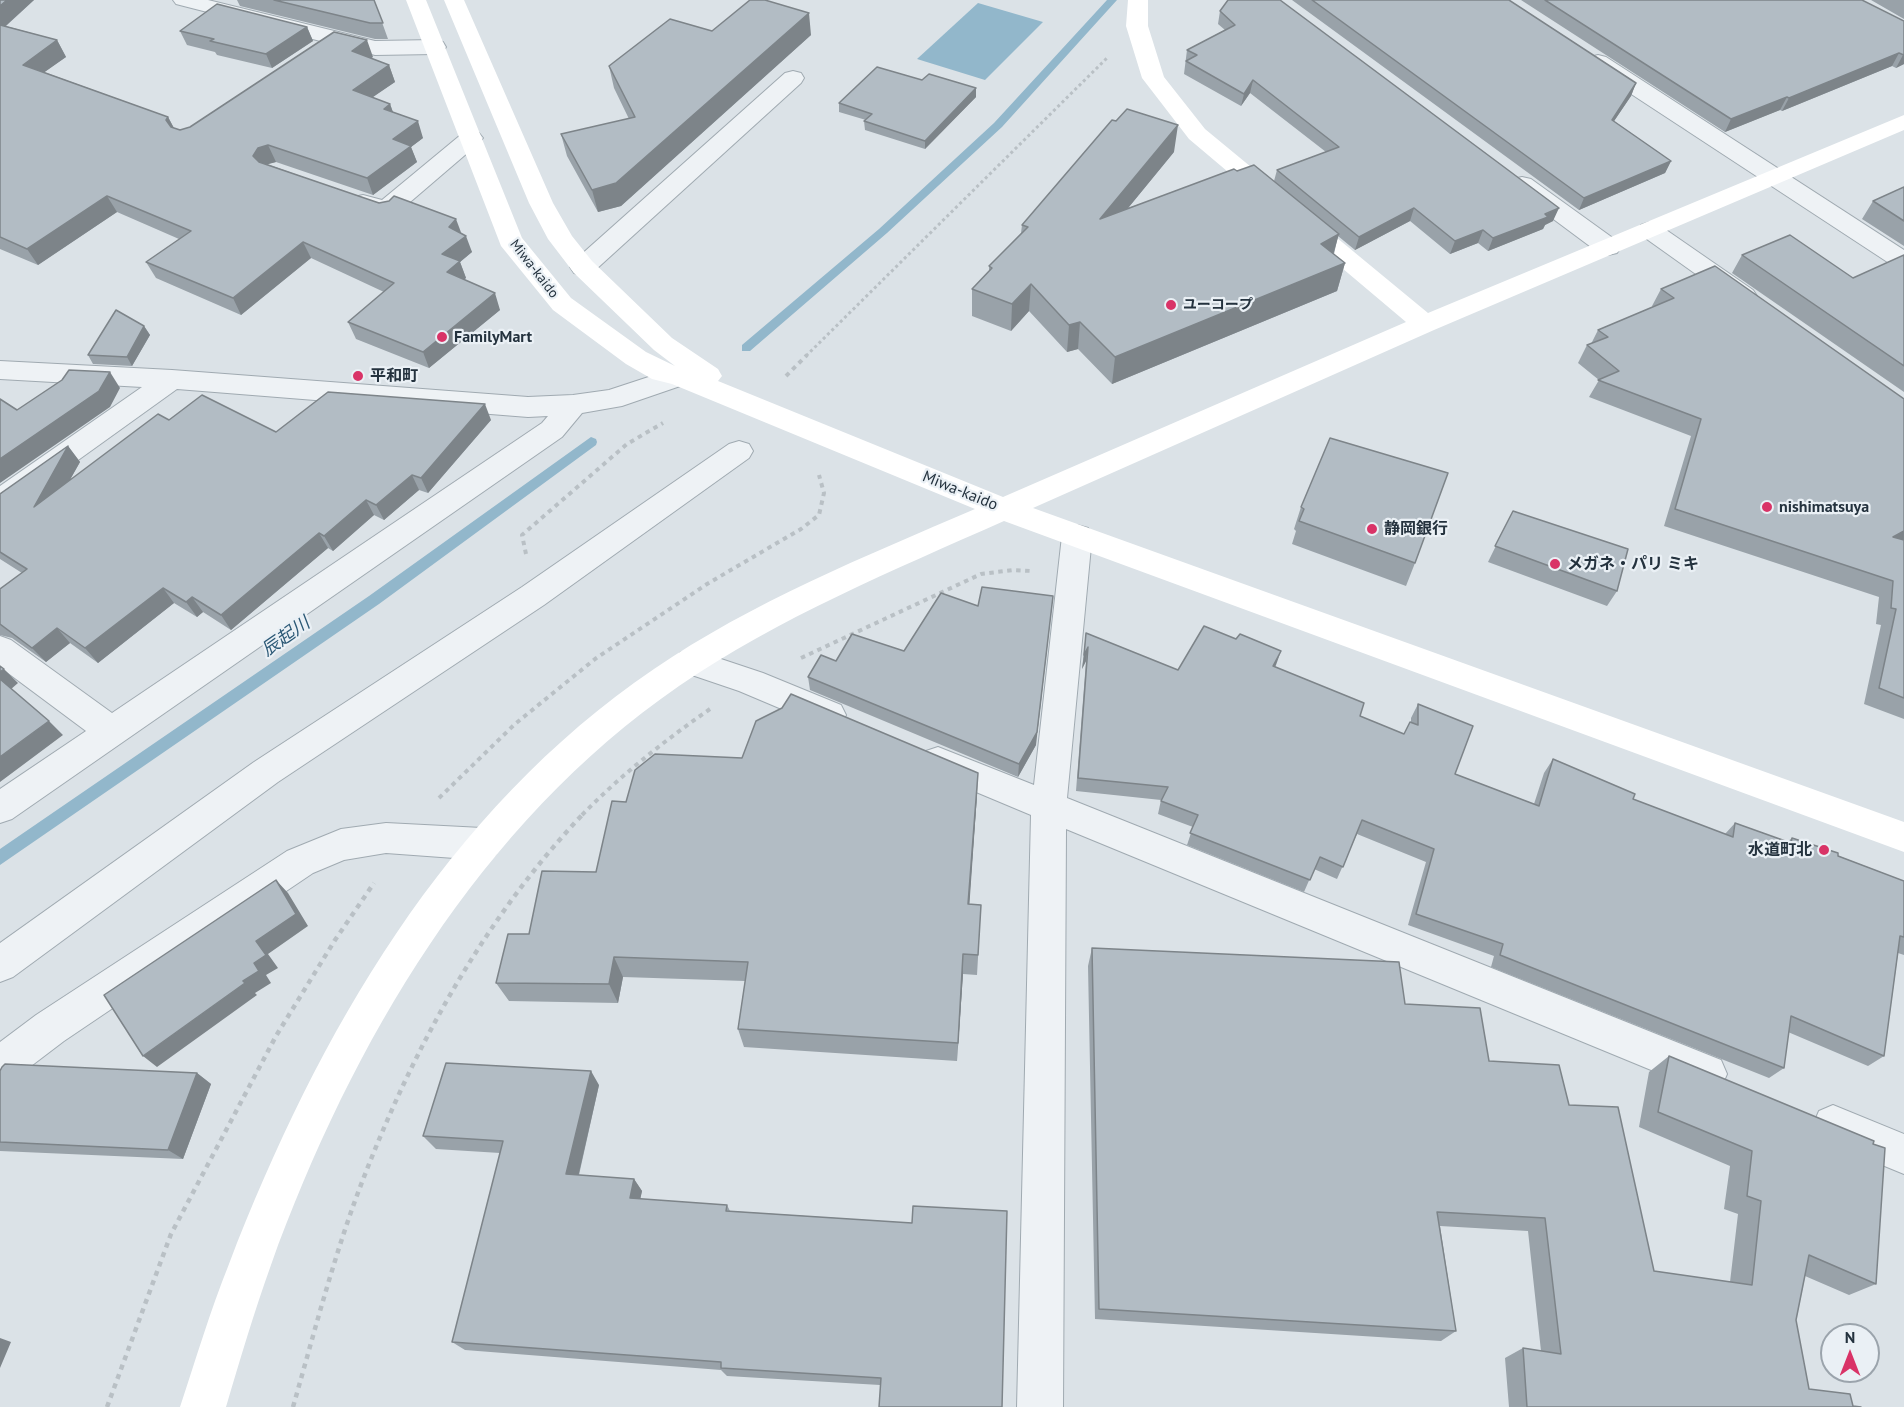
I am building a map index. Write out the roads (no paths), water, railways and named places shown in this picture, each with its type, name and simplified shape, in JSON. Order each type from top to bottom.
[{"type":"street","points":[[183,0],[375,48],[435,47]]},
{"type":"street","name":"Miwa-kaido","points":[[416,0],[510,240],[562,304],[636,358],[662,372],[679,376],[1004,509],[1904,837]]},
{"type":"street","name":"Miwa-kaido","points":[[454,0],[541,203],[561,239],[584,267],[663,344],[749,405]]},
{"type":"street","points":[[1138,0],[1137,26],[1153,78],[1197,134],[1425,324]]},
{"type":"street","points":[[315,52],[334,39]]},
{"type":"street","points":[[1583,52],[1904,261]]},
{"type":"street","points":[[584,267],[793,78]]},
{"type":"street","points":[[202,1407],[256,1247],[316,1108],[375,997],[443,896],[482,844],[538,785],[600,727],[691,662],[747,631],[902,554],[1425,324],[1904,122]]},
{"type":"street","points":[[342,195],[386,210],[471,138]]},
{"type":"street","points":[[1503,169],[1608,247]]},
{"type":"street","points":[[1650,230],[1767,312]]},
{"type":"street","points":[[0,370],[172,379],[528,407],[573,405],[612,399],[679,376]]},
{"type":"street","points":[[0,501],[172,379]]},
{"type":"street","points":[[0,808],[552,430],[573,405]]},
{"type":"street","points":[[0,965],[266,772],[543,590],[739,451]]},
{"type":"street","points":[[1040,1407],[1049,808],[1077,536]]},
{"type":"street","points":[[0,649],[112,732]]},
{"type":"street","points":[[691,662],[751,682],[862,729]]},
{"type":"street","points":[[906,747],[1049,808],[1738,1086]]},
{"type":"street","points":[[0,1066],[50,1028],[300,862],[341,845],[386,838],[482,844]]},
{"type":"street","points":[[1804,1113],[1904,1154]]},
{"type":"water","points":[[978,3],[1043,22],[985,80],[917,59]]},
{"type":"waterway","points":[[746,348],[883,231],[998,125],[1112,0]]},
{"type":"waterway","name":"辰起川","points":[[0,858],[374,600],[591,442]]},
{"type":"place","name":"ユーコープ","points":[[1171,305]]},
{"type":"place","name":"FamilyMart","points":[[442,337]]},
{"type":"place","name":"平和町","points":[[358,376]]},
{"type":"place","name":"nishimatsuya","points":[[1767,507]]},
{"type":"place","name":"静岡銀行","points":[[1372,529]]},
{"type":"place","name":"メガネ・パリ ミキ","points":[[1555,564]]},
{"type":"place","name":"水道町北","points":[[1824,850]]}]
